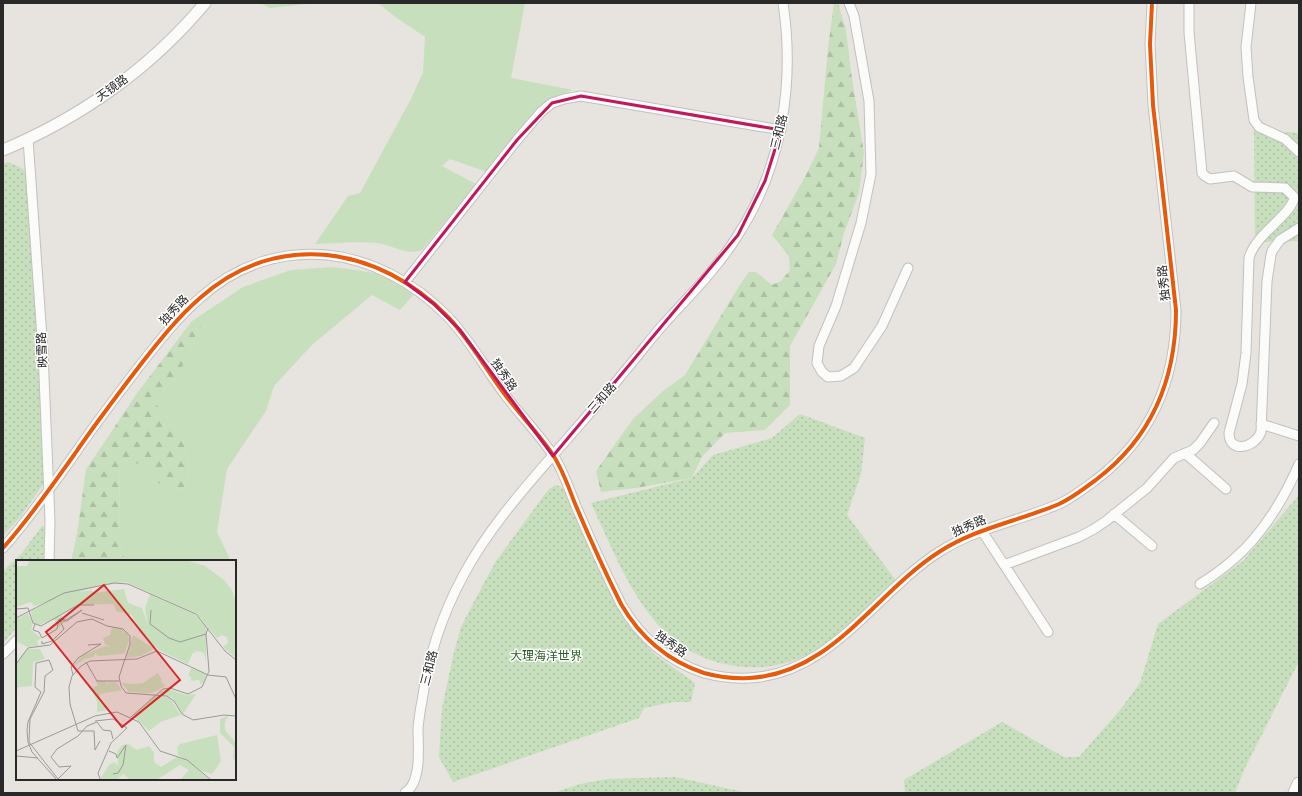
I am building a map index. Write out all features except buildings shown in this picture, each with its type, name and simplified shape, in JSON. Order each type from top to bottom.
[{"type":"main road","points":[[1295,793],[1299,784]]},
{"type":"street","name":"天镜路","points":[[3,150],[28,139],[73,115],[117,86],[160,50],[205,3]]},
{"type":"street","name":"三和路","points":[[405,793],[412,787],[416,775],[418,760],[418,724],[425,679],[440,628],[463,576],[498,520],[661,328],[701,284],[738,235],[751,213],[765,181],[781,130],[784,113],[788,69],[786,26],[783,3]]},
{"type":"street","points":[[849,3],[854,16],[869,101],[871,174],[861,223],[836,306],[818,346],[817,363],[822,372],[828,377],[841,376],[854,368],[882,326],[908,268]]},
{"type":"street","name":"独秀路","points":[[3,548],[20,528],[118,394],[159,342],[199,298],[228,276],[266,260],[290,256],[334,256],[363,262],[388,272],[405,282],[434,304],[460,330],[507,397],[553,456],[613,588],[633,623],[651,643],[671,658],[694,670],[718,676],[741,678],[763,677],[785,671],[805,662],[837,641],[930,558],[953,544],[982,531],[1061,503],[1076,494],[1103,474],[1125,454],[1152,416],[1164,389],[1174,352],[1176,310],[1152,91],[1150,44],[1152,3]]},
{"type":"street","points":[[1190,3],[1189,32],[1202,172],[1204,176],[1210,179],[1234,176],[1252,187],[1284,187],[1290,191],[1294,197],[1291,206],[1256,243],[1249,258],[1246,353],[1242,384],[1229,433],[1229,438],[1231,441],[1238,446],[1242,447],[1253,444],[1261,432],[1267,281],[1272,251],[1280,240],[1299,228]]},
{"type":"street","points":[[1251,3],[1246,47],[1248,77],[1254,120],[1259,127],[1285,139],[1299,152]]},
{"type":"street","points":[[405,282],[516,140],[541,112],[552,103],[564,98],[580,96],[781,130]]},
{"type":"street","name":"映雪路","points":[[28,139],[43,352],[50,522],[49,560]]},
{"type":"street","points":[[1004,565],[1079,537],[1094,529],[1147,488],[1174,458],[1193,450],[1200,443],[1214,423]]},
{"type":"street","points":[[1261,424],[1299,436]]},
{"type":"street","points":[[1185,453],[1226,489]]},
{"type":"street","points":[[1200,584],[1237,557],[1250,543],[1277,506],[1294,477],[1299,464]]},
{"type":"street","points":[[1114,514],[1152,546]]},
{"type":"street","points":[[982,531],[1048,632]]},
{"type":"street","points":[[3,654],[16,641]]},
{"type":"highlighted area","points":[[581,96],[781,130],[765,181],[738,235],[553,456],[460,330],[434,304],[405,282],[517,140],[552,103]]},
{"type":"green space","points":[[260,3],[316,3],[270,8]]},
{"type":"green space","points":[[378,3],[525,3],[511,78],[573,90],[556,96],[546,103],[487,172],[450,159],[442,166],[476,184],[422,250],[416,252],[405,251],[383,244],[369,242],[315,244],[348,196],[360,193],[412,97],[423,72],[425,37]]},
{"type":"green space","points":[[834,3],[838,3],[846,30],[864,153],[859,193],[844,233],[836,264],[790,346],[790,405],[765,430],[725,433],[702,457],[692,478],[636,488],[601,492],[596,471],[633,419],[663,391],[685,375],[749,272],[756,272],[772,285],[781,281],[790,270],[789,256],[772,235],[805,177],[819,148],[828,48]]},
{"type":"green space","points":[[1254,130],[1299,133],[1299,241],[1255,242]]},
{"type":"green space","points":[[8,162],[28,171],[49,455],[44,483],[21,516],[3,536],[3,164]]},
{"type":"green space","points":[[334,267],[376,273],[416,292],[400,310],[372,295],[312,345],[274,386],[266,411],[227,469],[217,532],[229,560],[125,560],[120,539],[119,455],[148,468],[155,482],[183,491],[190,467],[183,440],[154,401],[180,372],[201,326],[192,321],[243,287],[291,270]]},
{"type":"green space","points":[[192,321],[201,326],[180,372],[154,401],[183,440],[190,467],[183,491],[155,482],[148,468],[119,456],[120,539],[125,560],[71,560],[77,534],[86,469],[137,393]]},
{"type":"green space","points":[[800,414],[865,438],[861,474],[847,515],[897,582],[826,643],[810,654],[801,658],[783,664],[764,667],[745,667],[713,661],[686,649],[664,631],[646,609],[630,585],[591,503],[692,478],[713,455],[772,438]]},
{"type":"green space","name":"大理海洋世界","points":[[555,485],[565,490],[629,626],[654,654],[695,683],[691,702],[673,702],[644,708],[639,718],[453,782],[439,757],[442,708],[461,627],[496,561],[548,490]]},
{"type":"green space","points":[[1299,495],[1299,661],[1244,770],[1235,793],[905,793],[904,780],[1002,722],[1064,757],[1079,757],[1120,710],[1140,683],[1158,624],[1243,561]]},
{"type":"green space","points":[[42,526],[47,527],[49,560],[16,560],[16,628],[3,643],[3,571],[21,554]]},
{"type":"green space","points":[[675,777],[749,793],[553,793],[580,784],[607,779]]},
{"type":"cycle path","points":[[3,548],[40,503],[98,420],[148,355],[176,321],[192,305],[230,276],[262,262],[294,255],[327,255],[360,262],[391,274],[421,293],[456,326],[506,396],[557,461],[592,543],[621,604],[637,627],[656,646],[679,662],[691,668],[715,676],[749,678],[778,673],[805,662],[829,647],[851,629],[894,588],[939,552],[968,537],[1044,510],[1074,496],[1097,479],[1116,462],[1133,444],[1146,425],[1166,382],[1175,335],[1176,310],[1153,105],[1150,44],[1152,3]]}]
